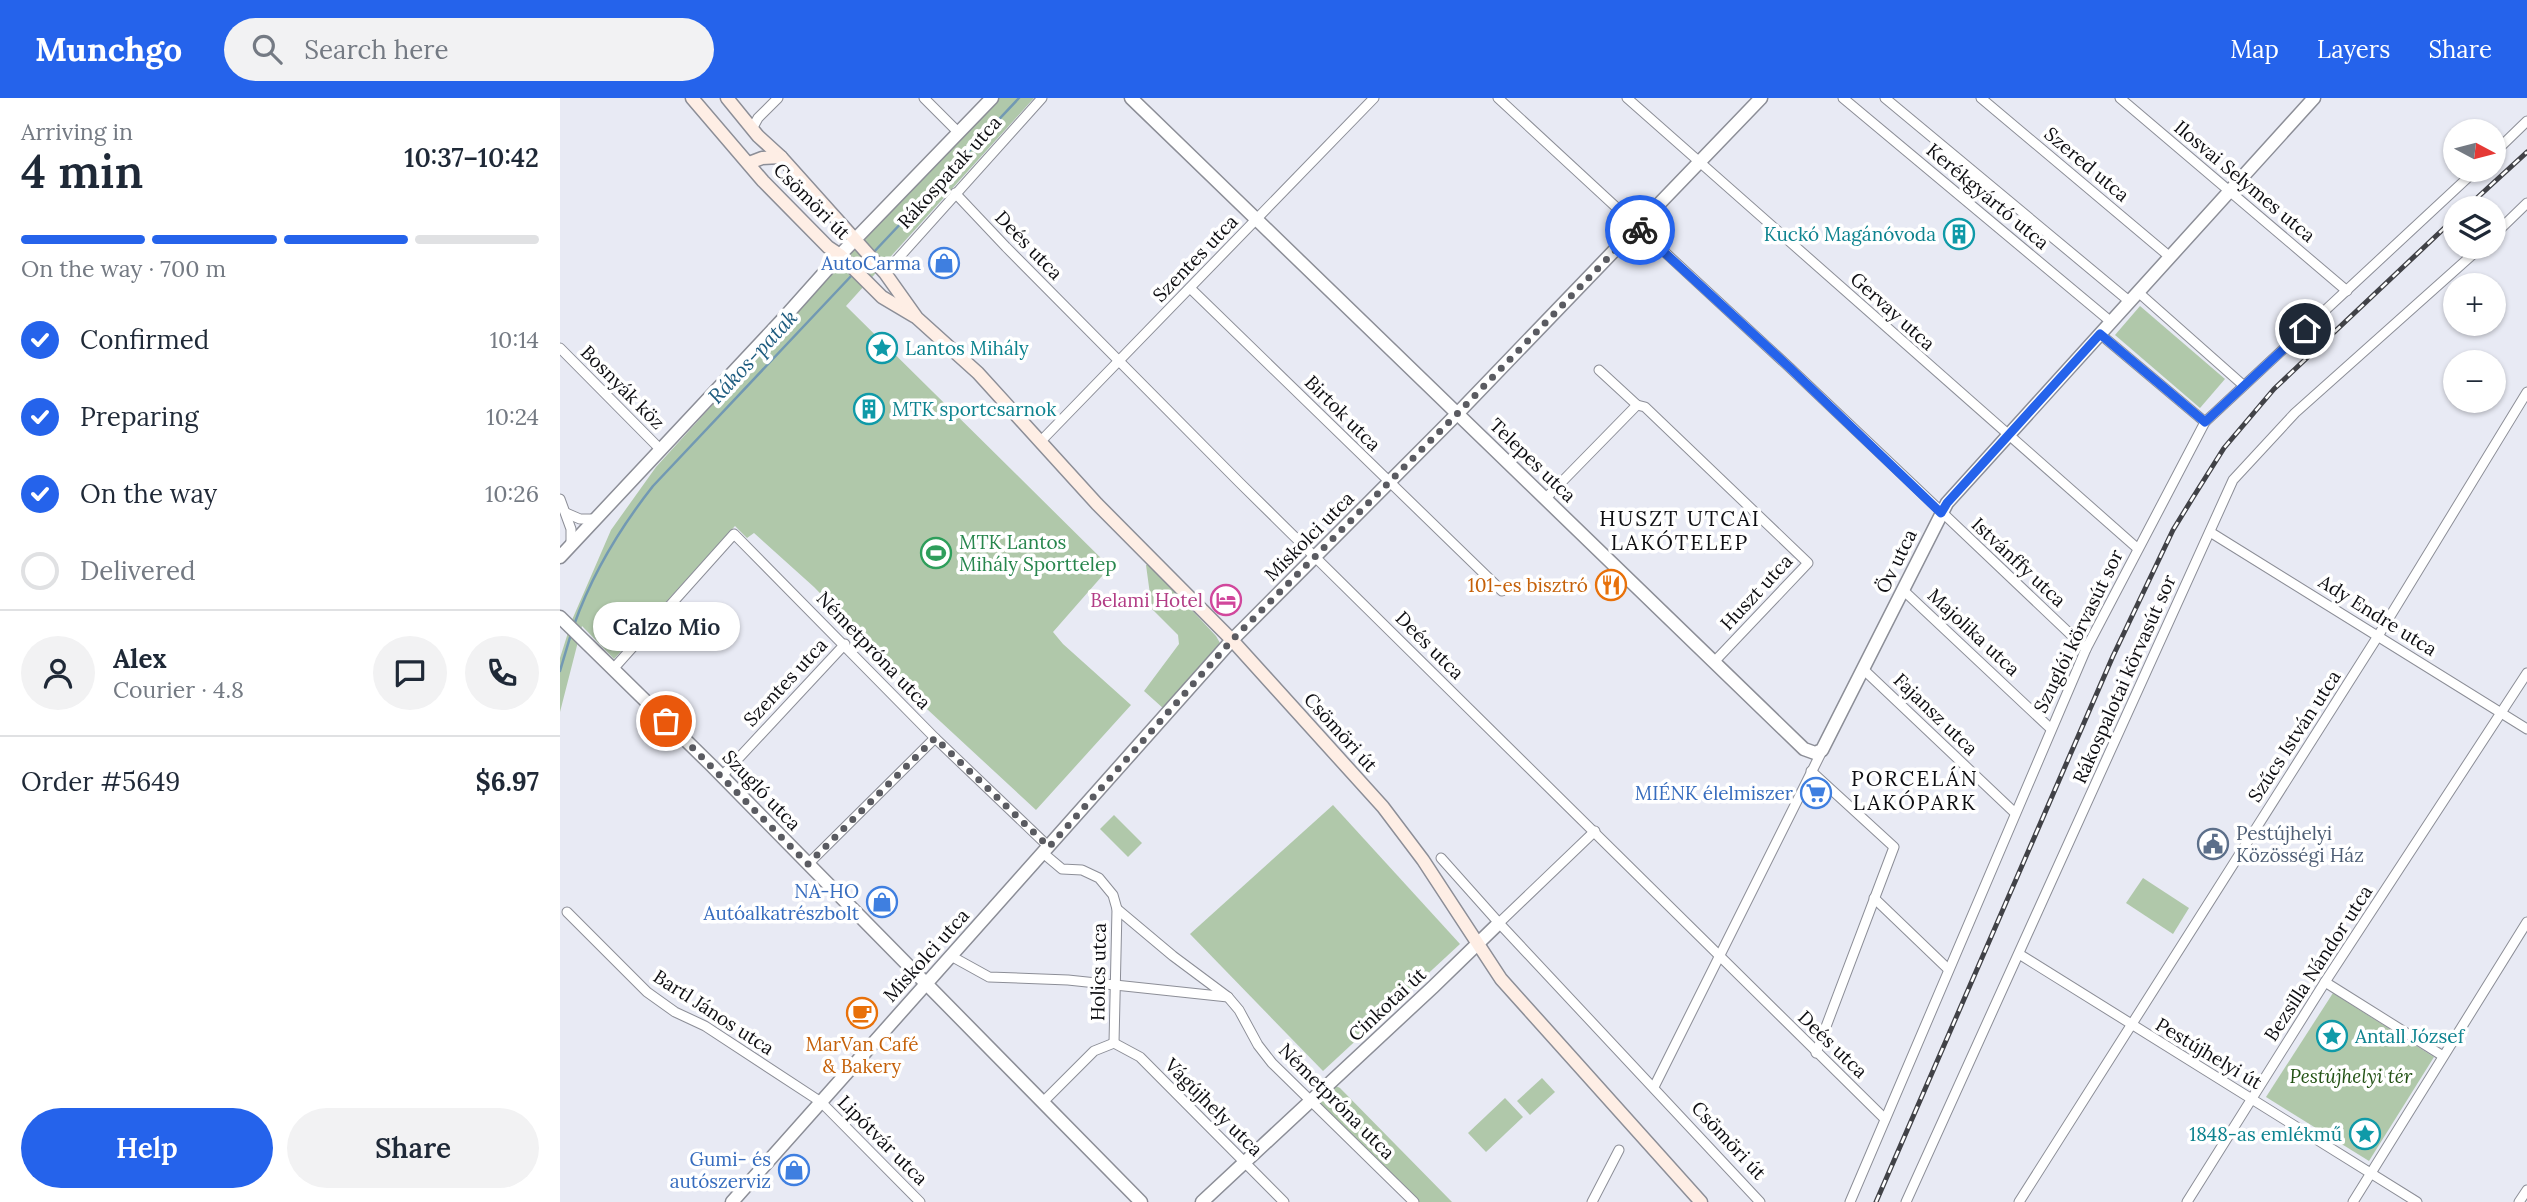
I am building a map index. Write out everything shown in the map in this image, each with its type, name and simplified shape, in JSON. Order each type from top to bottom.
[{"type":"main road","name":"Csömöri út","points":[[692,98],[763,181],[828,247],[870,287],[917,318],[978,373],[1097,504],[1232,640],[1383,807],[1423,860],[1517,998],[1701,1202]]},
{"type":"main road","name":"Csömöri út","points":[[727,98],[763,142],[781,157],[881,269],[917,318]]},
{"type":"main road","points":[[749,163],[761,152],[763,142]]},
{"type":"main road","points":[[749,163],[762,158],[781,157]]},
{"type":"street","points":[[752,129],[758,118],[778,98]]},
{"type":"street","points":[[924,98],[959,133]]},
{"type":"street","name":"Rákospatak utca","points":[[560,557],[840,256],[858,244],[992,98]]},
{"type":"street","name":"Rákospatak utca","points":[[881,269],[1042,98]]},
{"type":"street","name":"Telepes utca","points":[[1131,98],[1804,749],[1815,753],[1822,750]]},
{"type":"street","name":"Szentes utca","points":[[1040,442],[1374,98]]},
{"type":"street","name":"Istvánffy utca","points":[[1498,98],[1789,367],[2086,649]]},
{"type":"street","name":"Gervay utca","points":[[1627,98],[2137,548]]},
{"type":"street","name":"Miskolci utca","points":[[732,1202],[1232,640],[1457,414],[1761,98]]},
{"type":"street","name":"Kerékgyártó utca","points":[[1843,98],[2110,321]]},
{"type":"street","name":"Kerékgyártó utca","points":[[1885,98],[2244,385]]},
{"type":"street","name":"Szered utca","points":[[1981,98],[2170,257]]},
{"type":"street","name":"Ilosvai Selymes utca","points":[[2120,98],[2347,291]]},
{"type":"street","name":"Öv utca","points":[[1654,1087],[1947,503],[2230,192],[2306,101]]},
{"type":"street","points":[[2506,141],[2527,121]]},
{"type":"street","name":"Szuglói körvasút sor","points":[[1850,1202],[2086,649],[2205,422],[2463,182]]},
{"type":"street","name":"Deés utca","points":[[955,193],[1119,360],[1885,1119]]},
{"type":"street","points":[[2506,224],[2526,207]]},
{"type":"street","name":"Rákospalotai körvasút sor","points":[[1906,1202],[2233,480],[2272,435],[2468,259]]},
{"type":"street","name":"Birtok utca","points":[[1190,288],[1502,591]]},
{"type":"street","points":[[2100,334],[2205,422]]},
{"type":"street","name":"Bosnyák köz","points":[[560,348],[661,450]]},
{"type":"street","name":"Huszt utca","points":[[1600,370],[1637,405],[1645,407],[1808,563],[1714,662]]},
{"type":"street","name":"Szűcs István utca","points":[[2019,1202],[2378,636],[2527,392]]},
{"type":"street","points":[[1545,499],[1637,405]]},
{"type":"street","points":[[562,505],[580,519],[595,519]]},
{"type":"street","points":[[562,505],[571,529],[571,545]]},
{"type":"street","name":"Ady Endre utca","points":[[2210,532],[2527,729]]},
{"type":"street","name":"Németpróna utca","points":[[614,668],[734,534],[1046,850]]},
{"type":"street","name":"Majolika utca","points":[[1903,590],[2050,729]]},
{"type":"street","name":"Szugló utca","points":[[564,620],[722,776],[1141,1202]]},
{"type":"street","name":"Szentes utca","points":[[722,776],[845,644]]},
{"type":"street","name":"Fajansz utca","points":[[1863,669],[2015,813]]},
{"type":"street","name":"Bezsilla Nándor utca","points":[[2186,1202],[2325,982],[2527,673]]},
{"type":"street","points":[[808,864],[935,738]]},
{"type":"street","points":[[1811,771],[1894,848],[1816,1052]]},
{"type":"street","name":"Cinkotai út","points":[[1202,1202],[1595,831]]},
{"type":"street","name":"Holics utca","points":[[1043,1101],[1094,1051],[1114,1042],[1117,909],[1113,895],[1099,878],[1082,870],[1062,869],[1046,850]]},
{"type":"street","name":"Csömöri út","points":[[1441,858],[1760,1202]]},
{"type":"street","points":[[1874,898],[1948,969]]},
{"type":"street","name":"Németpróna utca","points":[[1117,909],[1228,997],[1272,1063],[1414,1202]]},
{"type":"street","name":"Bartl János utca","points":[[568,912],[647,992],[675,1012],[715,1032],[821,1102]]},
{"type":"street","points":[[2353,1202],[2527,922]]},
{"type":"street","name":"Pestújhelyi út","points":[[2019,954],[2417,1202]]},
{"type":"street","points":[[951,956],[989,977],[1068,980],[1228,997]]},
{"type":"street","points":[[2325,982],[2443,1056]]},
{"type":"street","name":"Vágújhely utca","points":[[1114,1042],[1140,1057],[1284,1202]]},
{"type":"street","name":"Lipótvár utca","points":[[821,1102],[920,1202]]},
{"type":"street","points":[[1592,1202],[1619,1150]]},
{"type":"street","points":[[2519,1202],[2527,1190]]},
{"type":"green space","name":"MTK Lantos Mihály Sporttelep","points":[[998,98],[1034,98],[846,306],[1110,567],[1053,632],[1131,705],[1036,810],[914,697],[909,685],[814,587],[754,533],[747,538],[735,526],[614,659],[582,626],[560,712],[560,658],[572,620],[611,530],[656,467],[867,235]]},
{"type":"green space","points":[[2140,306],[2225,379],[2200,408],[2115,335]]},
{"type":"green space","points":[[1149,564],[1220,643],[1164,709],[1144,691],[1179,644],[1178,635],[1152,609],[1146,565]]},
{"type":"green space","points":[[1333,805],[1460,944],[1323,1071],[1190,934]]},
{"type":"green space","points":[[1114,815],[1142,843],[1128,857],[1100,829]]},
{"type":"green space","points":[[2143,878],[2189,908],[2173,934],[2126,903]]},
{"type":"green space","name":"Pestújhelyi tér","points":[[2333,993],[2434,1057],[2369,1161],[2266,1097]]},
{"type":"green space","points":[[1542,1078],[1555,1092],[1530,1115],[1517,1101]]},
{"type":"green space","points":[[1336,1086],[1452,1202],[1418,1202],[1417,1198],[1320,1103]]},
{"type":"green space","points":[[1505,1098],[1523,1117],[1486,1152],[1468,1133]]},
{"type":"waterway","name":"Rákos-patak","points":[[872,254],[1019,98]]},
{"type":"waterway","name":"Rákos-patak","points":[[857,269],[867,258]]},
{"type":"waterway","name":"Rákos-patak","points":[[574,625],[608,552],[653,486],[853,274]]},
{"type":"waterway","name":"Rákos-patak","points":[[560,671],[571,634]]},
{"type":"railway","points":[[2479,196],[2527,152]]},
{"type":"railway","points":[[1876,1202],[2113,656],[2173,530],[2224,448],[2274,389],[2443,229]]},
{"type":"way so far","points":[[666,721],[808,864],[935,738],[1049,847],[1232,640],[1638,227],[1640,230]]},
{"type":"place","name":"Kuckó Magánóvoda","points":[[1959,234]]},
{"type":"place","name":"AutoCarma","points":[[944,263]]},
{"type":"place","name":"Lantos Mihály","points":[[882,348]]},
{"type":"place","name":"MTK sportcsarnok","points":[[869,409]]},
{"type":"place","name":"MTK Lantos Mihály Sporttelep","points":[[936,553]]},
{"type":"place","name":"101-es bisztró","points":[[1611,585]]},
{"type":"place","name":"Belami Hotel","points":[[1226,600]]},
{"type":"place","name":"Calzo Mio","points":[[666,721]]},
{"type":"place","name":"MIÉNK élelmiszer","points":[[1816,793]]},
{"type":"place","name":"Pestújhelyi Közösségi Ház","points":[[2213,844]]},
{"type":"place","name":"NA-HO Autóalkatrészbolt","points":[[882,902]]},
{"type":"place","name":"MarVan Café & Bakery","points":[[862,1013]]},
{"type":"place","name":"Antall József","points":[[2332,1036]]},
{"type":"place","name":"1848-as emlékmű","points":[[2365,1134]]},
{"type":"place","name":"Gumi- és autószerviz","points":[[794,1170]]},
{"type":"district","name":"HUSZT UTCAI LAKÓTELEP","points":[[1680,531]]},
{"type":"district","name":"PORCELÁN LAKÓPARK","points":[[1915,791]]},
{"type":"route","points":[[1640,230],[1789,367],[1941,513],[1947,503],[2100,334],[2205,422],[2305,329]]}]
